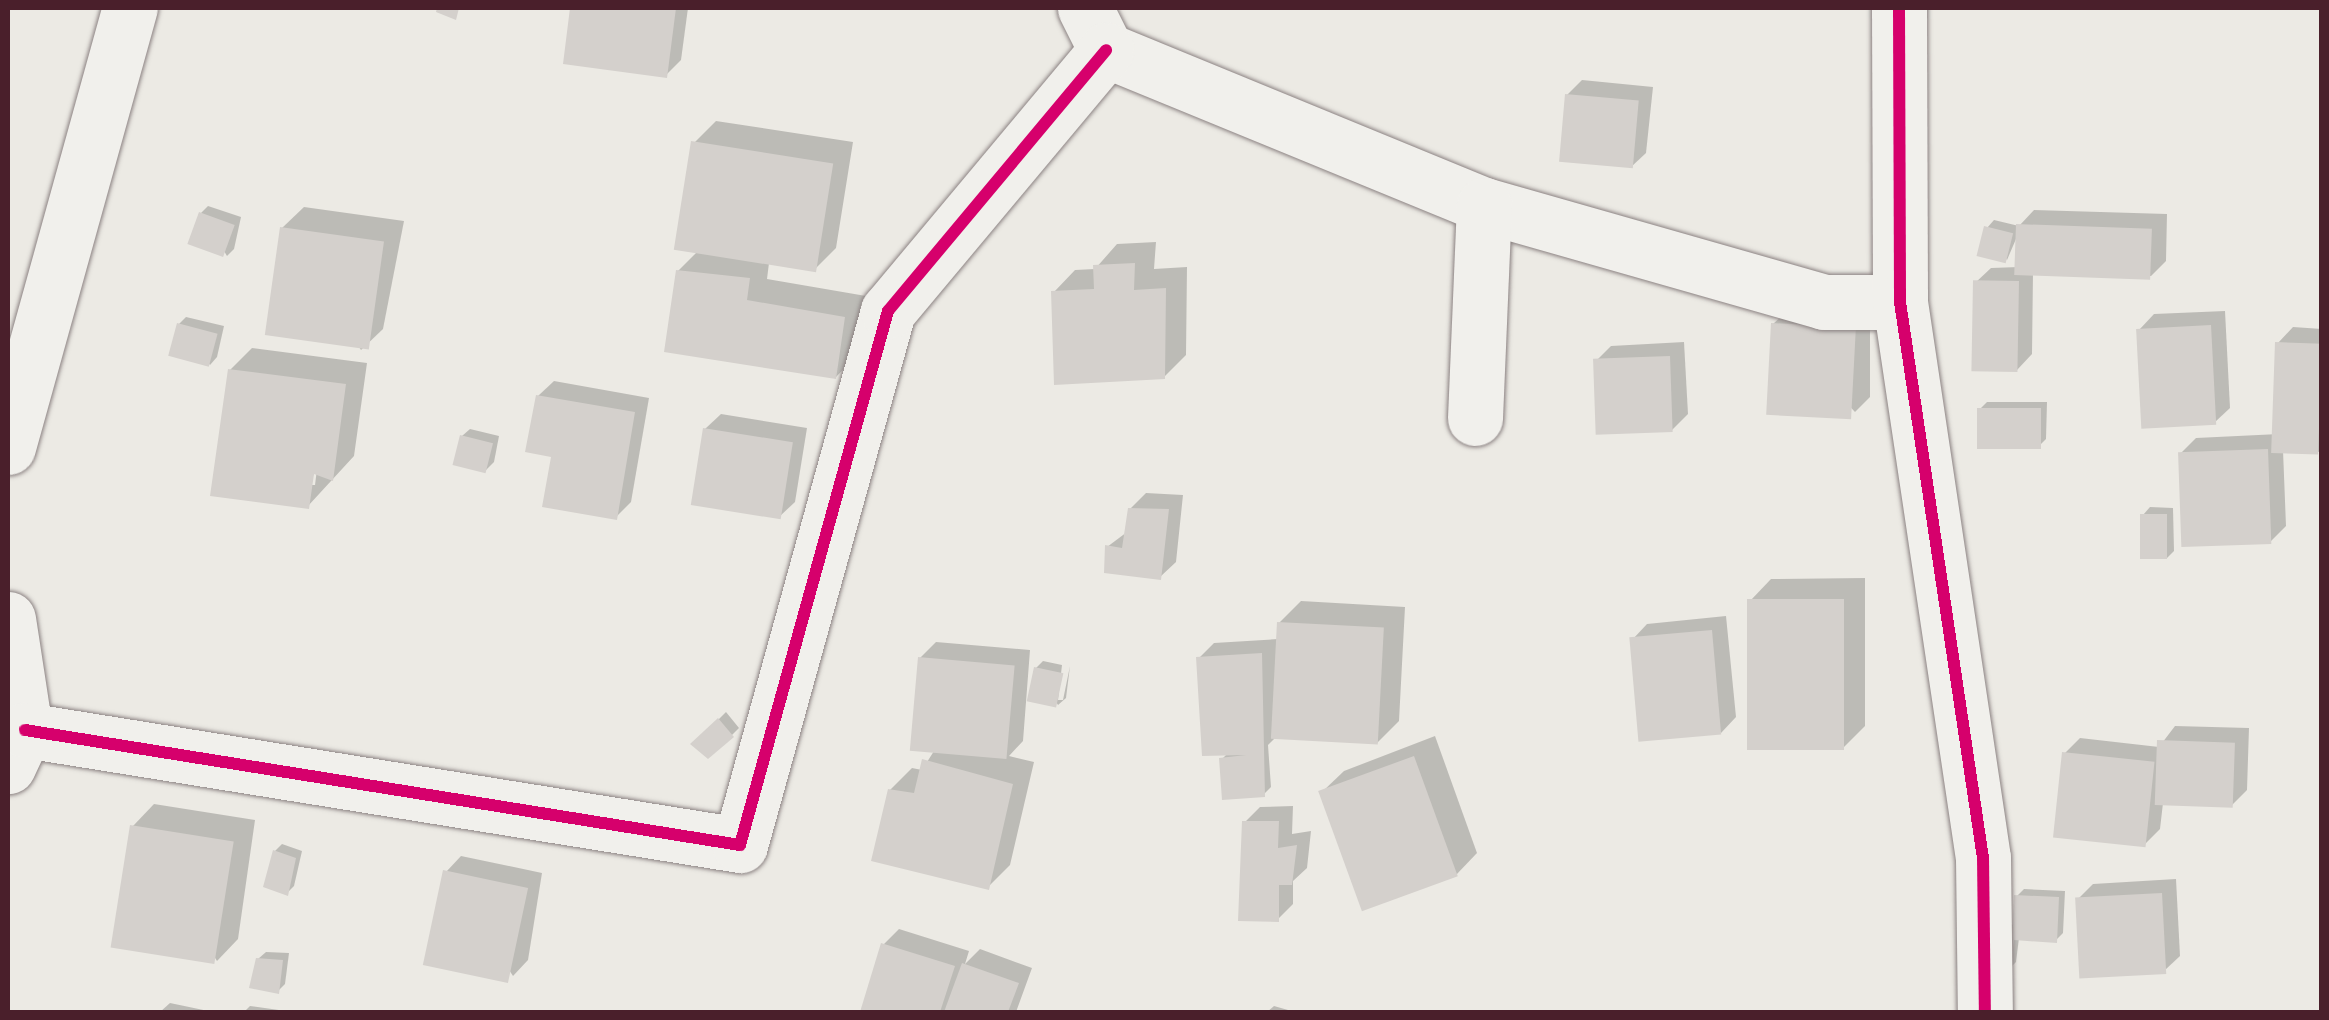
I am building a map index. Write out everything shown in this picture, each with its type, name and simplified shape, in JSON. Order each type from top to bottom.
[{"type":"street","points":[[8,447],[130,8]]},
{"type":"street","points":[[1899,8],[1900,302],[1983,858],[1984,1012]]},
{"type":"street","points":[[8,619],[16,748],[740,845],[888,311],[1096,29],[1484,205],[1824,302],[1900,302]]},
{"type":"street","points":[[1475,418],[1484,205]]},
{"type":"building","points":[[437,8],[459,8],[456,20],[436,12]]},
{"type":"building","points":[[570,8],[676,8],[667,78],[563,64]]},
{"type":"building","points":[[1565,94],[1639,100],[1633,168],[1559,162]]},
{"type":"building","points":[[691,141],[833,164],[816,272],[674,250]]},
{"type":"building","points":[[199,212],[235,225],[223,257],[187,244]]},
{"type":"building","points":[[2016,224],[2152,229],[2150,280],[2014,275]]},
{"type":"building","points":[[1984,226],[2013,233],[2006,263],[1977,256]]},
{"type":"building","points":[[280,227],[384,242],[369,350],[265,335]]},
{"type":"building","points":[[1135,263],[1134,290],[1166,288],[1165,379],[1054,385],[1051,291],[1094,289],[1093,265]]},
{"type":"building","points":[[676,270],[750,278],[747,300],[845,317],[836,379],[664,352]]},
{"type":"building","points":[[1973,280],[2019,281],[2017,372],[1971,371]]},
{"type":"building","points":[[177,323],[218,334],[209,367],[168,356]]},
{"type":"building","points":[[1771,323],[1856,327],[1851,419],[1766,415]]},
{"type":"building","points":[[2211,325],[2216,425],[2141,429],[2136,329]]},
{"type":"building","points":[[2275,342],[2322,344],[2318,455],[2271,453]]},
{"type":"building","points":[[1670,356],[1673,432],[1596,435],[1593,359]]},
{"type":"building","points":[[228,369],[346,384],[333,481],[314,474],[309,509],[210,496]]},
{"type":"building","points":[[536,395],[635,412],[617,520],[542,507],[551,457],[525,452]]},
{"type":"building","points":[[1977,408],[2041,408],[2041,449],[1977,449]]},
{"type":"building","points":[[703,428],[793,442],[781,519],[691,505]]},
{"type":"building","points":[[460,435],[493,443],[485,473],[453,465]]},
{"type":"building","points":[[2268,449],[2271,544],[2181,547],[2178,452]]},
{"type":"building","points":[[1128,508],[1169,509],[1161,580],[1104,573],[1105,545],[1122,548]]},
{"type":"building","points":[[2140,514],[2167,514],[2167,559],[2140,559]]},
{"type":"building","points":[[1747,599],[1844,599],[1844,750],[1747,750]]},
{"type":"building","points":[[1277,622],[1384,628],[1378,744],[1271,739]]},
{"type":"building","points":[[1712,630],[1721,735],[1638,742],[1629,637]]},
{"type":"building","points":[[1262,653],[1265,797],[1222,800],[1219,758],[1246,755],[1202,756],[1196,657]]},
{"type":"building","points":[[918,657],[1015,665],[1006,759],[910,751]]},
{"type":"building","points":[[1034,667],[1063,673],[1056,707],[1027,701]]},
{"type":"building","points":[[718,718],[734,737],[708,759],[690,744]]},
{"type":"building","points":[[2157,740],[2235,743],[2233,808],[2155,805]]},
{"type":"building","points":[[2062,752],[2154,762],[2146,847],[2053,838]]},
{"type":"building","points":[[1414,756],[1458,876],[1362,911],[1318,791]]},
{"type":"building","points":[[922,759],[1013,784],[989,890],[871,861],[888,789],[914,793]]},
{"type":"building","points":[[1242,821],[1279,821],[1278,848],[1297,845],[1292,885],[1279,885],[1279,922],[1238,921]]},
{"type":"building","points":[[130,825],[234,841],[214,964],[111,947]]},
{"type":"building","points":[[273,850],[296,858],[288,896],[263,887]]},
{"type":"building","points":[[443,870],[528,888],[508,983],[423,965]]},
{"type":"building","points":[[2162,893],[2166,974],[2079,978],[2075,898]]},
{"type":"building","points":[[2014,895],[2059,897],[2057,943],[2014,940],[2010,972],[1997,930],[2012,931]]},
{"type":"building","points":[[881,943],[955,966],[940,1012],[860,1012]]},
{"type":"building","points":[[256,958],[283,960],[279,994],[249,988]]},
{"type":"building","points":[[962,963],[1019,983],[1008,1012],[944,1012]]},
{"type":"cycle path","points":[[1899,8],[1900,302],[1983,858],[1985,1012]]},
{"type":"cycle path","points":[[25,730],[740,845],[888,311],[1106,50]]}]
